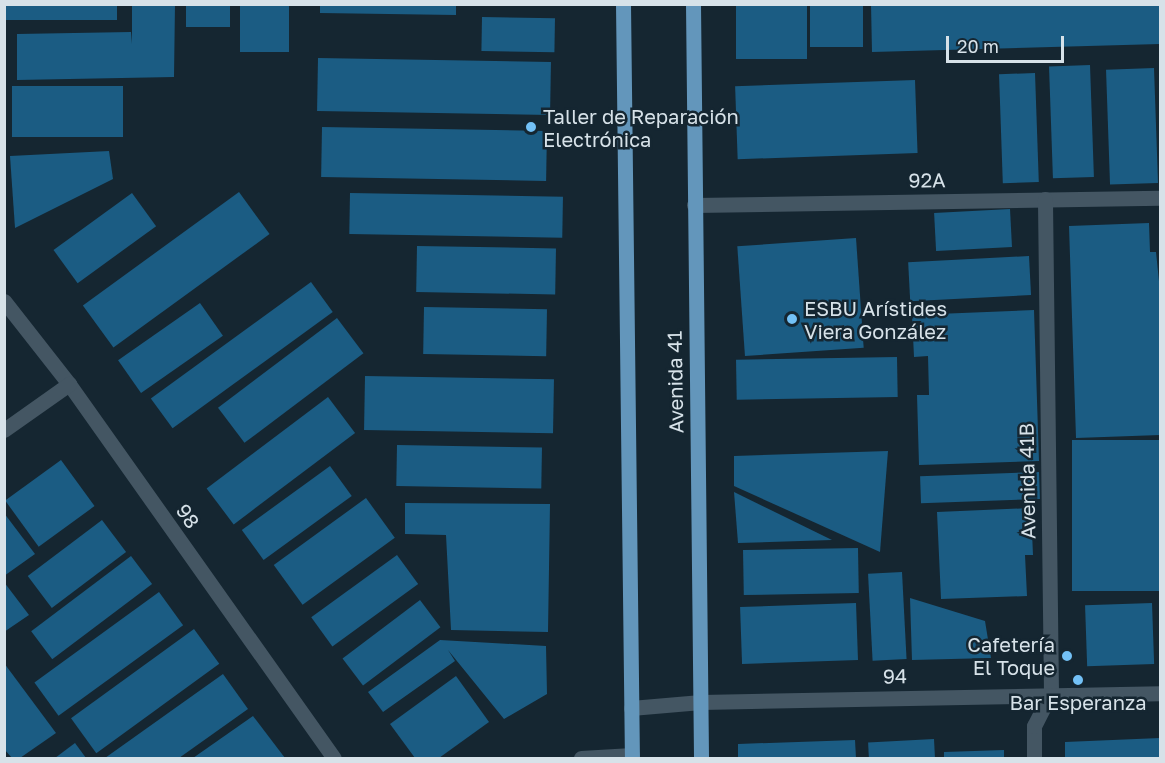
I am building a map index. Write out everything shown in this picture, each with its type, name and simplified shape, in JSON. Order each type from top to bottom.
[{"type":"main road","points":[[623,4],[632,757]]},
{"type":"main road","name":"Avenida 41","points":[[693,4],[701,759]]},
{"type":"street","name":"92A","points":[[694,205],[1161,198]]},
{"type":"street","name":"Avenida 41B","points":[[1034,759],[1034,726],[1052,693],[1044,199]]},
{"type":"street","name":"98","points":[[4,302],[69,384],[334,759]]},
{"type":"street","points":[[4,430],[69,384]]},
{"type":"street","name":"94","points":[[631,708],[701,702],[1052,693],[1161,693]]},
{"type":"street","points":[[581,759],[632,757]]},
{"type":"building","points":[[4,4],[117,4],[117,20],[4,20]]},
{"type":"building","points":[[132,4],[175,4],[174,77],[17,80],[17,34],[131,32],[132,44]]},
{"type":"building","points":[[240,4],[289,4],[289,52],[240,52]]},
{"type":"building","points":[[320,4],[456,4],[456,15],[320,13]]},
{"type":"building","points":[[736,4],[807,4],[807,59],[736,59]]},
{"type":"building","points":[[810,4],[863,4],[863,47],[810,47]]},
{"type":"building","points":[[871,4],[1160,4],[1160,44],[872,52]]},
{"type":"building","points":[[186,5],[230,5],[230,27],[186,27]]},
{"type":"building","points":[[482,17],[555,18],[554,52],[481,51]]},
{"type":"building","points":[[318,58],[551,62],[550,115],[317,111]]},
{"type":"building","points":[[1090,65],[1094,177],[1053,178],[1049,66]]},
{"type":"building","points":[[1154,68],[1158,183],[1110,185],[1106,70]]},
{"type":"building","points":[[1035,73],[1039,182],[1003,183],[999,74]]},
{"type":"building","points":[[915,80],[918,153],[738,159],[735,86]]},
{"type":"building","points":[[12,86],[123,86],[123,137],[12,137]]},
{"type":"building","points":[[322,127],[547,131],[546,181],[321,177]]},
{"type":"building","points":[[109,151],[113,179],[15,228],[10,156]]},
{"type":"building","points":[[239,192],[270,234],[113,348],[83,305]]},
{"type":"building","points":[[132,193],[156,226],[78,283],[54,250]]},
{"type":"building","points":[[350,193],[563,197],[562,238],[349,234]]},
{"type":"building","points":[[1010,209],[1012,247],[936,251],[934,213]]},
{"type":"building","points":[[1149,223],[1150,252],[1156,252],[1160,291],[1160,435],[1076,438],[1069,226]]},
{"type":"building","points":[[856,238],[864,348],[745,356],[737,246]]},
{"type":"building","points":[[417,246],[556,248],[555,294],[416,292]]},
{"type":"building","points":[[1029,256],[1031,295],[910,301],[908,262]]},
{"type":"building","points":[[311,282],[333,312],[173,428],[151,398]]},
{"type":"building","points":[[200,303],[223,336],[141,393],[118,360]]},
{"type":"building","points":[[424,307],[547,309],[546,356],[423,354]]},
{"type":"building","points":[[1034,310],[1039,461],[919,465],[917,395],[929,395],[928,356],[914,357],[912,315]]},
{"type":"building","points":[[337,318],[363,353],[244,443],[218,408]]},
{"type":"building","points":[[897,357],[898,397],[737,400],[736,360]]},
{"type":"building","points":[[365,376],[554,379],[553,433],[364,430]]},
{"type":"building","points":[[328,397],[355,433],[234,524],[207,488]]},
{"type":"building","points":[[1072,440],[1160,440],[1160,591],[1072,591]]},
{"type":"building","points":[[397,445],[542,448],[541,489],[396,486]]},
{"type":"building","points":[[888,451],[880,552],[734,486],[734,456]]},
{"type":"building","points":[[61,460],[95,506],[39,547],[5,501]]},
{"type":"building","points":[[330,466],[352,496],[264,560],[242,530]]},
{"type":"building","points":[[1039,472],[1040,499],[921,503],[920,476]]},
{"type":"building","points":[[734,492],[832,540],[738,543]]},
{"type":"building","points":[[366,498],[395,538],[303,605],[274,565]]},
{"type":"building","points":[[405,503],[550,504],[548,632],[451,630],[446,535],[405,534]]},
{"type":"building","points":[[1031,508],[1033,555],[1025,555],[1027,596],[941,599],[937,512]]},
{"type":"building","points":[[4,513],[35,554],[4,576]]},
{"type":"building","points":[[102,520],[126,552],[52,608],[28,576]]},
{"type":"building","points":[[858,548],[859,593],[744,595],[743,550]]},
{"type":"building","points":[[397,555],[418,584],[332,646],[311,617]]},
{"type":"building","points":[[131,556],[152,584],[52,659],[31,631]]},
{"type":"building","points":[[902,572],[907,659],[873,661],[868,574]]},
{"type":"building","points":[[4,582],[29,615],[4,632]]},
{"type":"building","points":[[159,592],[183,625],[59,716],[34,683]]},
{"type":"building","points":[[910,598],[985,621],[991,658],[912,660]]},
{"type":"building","points":[[420,600],[440,627],[363,686],[343,658]]},
{"type":"building","points":[[856,603],[858,660],[742,664],[740,607]]},
{"type":"building","points":[[1152,603],[1154,664],[1087,666],[1085,605]]},
{"type":"building","points":[[194,629],[219,664],[96,753],[71,718]]},
{"type":"building","points":[[440,640],[546,646],[547,694],[504,719],[448,650],[455,661],[383,712],[368,692]]},
{"type":"building","points":[[4,663],[56,733],[20,758],[12,758],[4,749]]},
{"type":"building","points":[[223,674],[248,709],[179,758],[105,758]]},
{"type":"building","points":[[456,676],[489,722],[439,758],[415,758],[390,724]]},
{"type":"building","points":[[253,716],[285,758],[193,758]]},
{"type":"building","points":[[1160,738],[1160,758],[1065,758],[1065,742]]},
{"type":"building","points":[[934,739],[935,758],[869,758],[868,742]]},
{"type":"building","points":[[855,740],[856,758],[738,758],[738,744]]},
{"type":"building","points":[[75,743],[86,758],[55,758]]},
{"type":"building","points":[[1004,750],[1004,758],[944,758],[944,752]]},
{"type":"place","name":"Taller de Reparación Electrónica","points":[[531,127]]},
{"type":"place","name":"ESBU Arístides Viera González","points":[[792,319]]},
{"type":"place","name":"Cafetería El Toque","points":[[1067,656]]},
{"type":"place","name":"Bar Esperanza","points":[[1078,680]]}]
